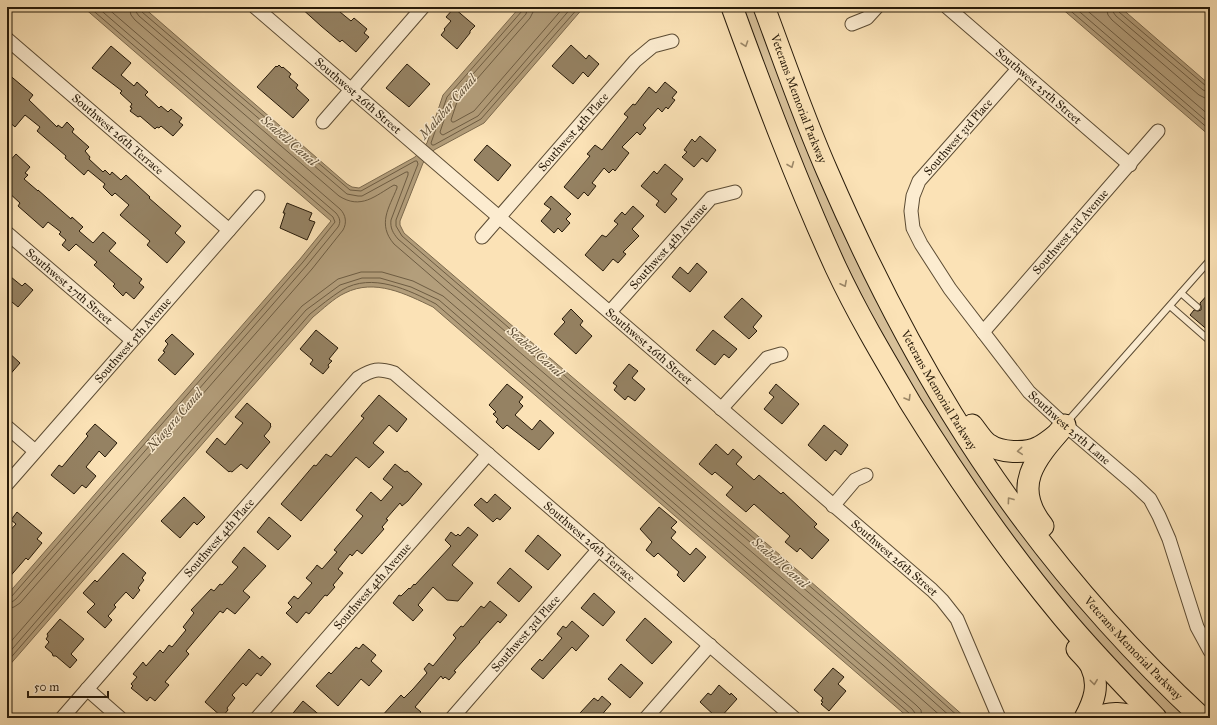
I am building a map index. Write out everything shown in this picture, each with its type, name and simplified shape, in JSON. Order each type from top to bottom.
[{"type":"highway","points":[[732,7],[783,146],[837,269],[884,358],[936,445],[1009,550],[1063,617],[1156,718]]},
{"type":"highway","name":"Veterans Memorial Parkway","points":[[764,7],[827,171],[875,275],[914,349],[950,412],[998,484],[1038,538],[1102,616],[1179,697],[1202,718]]},
{"type":"highway","points":[[827,171],[859,218],[928,353],[968,420],[987,443],[996,449],[1020,451],[1038,448],[1060,431]]},
{"type":"highway","points":[[1060,431],[1034,465],[1030,474],[1027,484],[1029,503],[1040,522],[1082,574],[1157,660],[1196,698],[1209,718]]},
{"type":"highway","points":[[967,491],[965,505],[979,527],[1010,568],[1091,665],[1096,691],[1093,703],[1085,718]]},
{"type":"highway","points":[[1098,718],[1103,714],[1128,714],[1138,718]]},
{"type":"street","name":"Southwest 26th Street","points":[[255,7],[932,590],[951,610],[957,619],[990,700],[999,718]]},
{"type":"street","points":[[323,122],[423,7]]},
{"type":"street","points":[[852,24],[867,18],[877,7]]},
{"type":"street","name":"Southwest 25th Street","points":[[946,7],[1130,165]]},
{"type":"street","name":"Southwest 26th Terrace","points":[[7,40],[229,230]]},
{"type":"street","name":"Southwest 4th Place","points":[[482,236],[635,61],[653,46],[672,41]]},
{"type":"street","name":"Southwest 3rd Place","points":[[911,211],[913,196],[920,182],[1018,69]]},
{"type":"street","name":"Southwest 3rd Avenue","points":[[984,332],[1158,131]]},
{"type":"street","name":"Southwest 4th Avenue","points":[[610,312],[711,198],[734,192]]},
{"type":"street","name":"Southwest 5th Avenue","points":[[7,484],[258,197]]},
{"type":"street","name":"Southwest 25th Lane","points":[[911,211],[913,228],[921,244],[950,289],[1060,431],[1133,483],[1150,499],[1169,539],[1197,627],[1210,651]]},
{"type":"street","name":"Southwest 27th Street","points":[[7,233],[132,340]]},
{"type":"street","points":[[722,410],[767,358],[781,354]]},
{"type":"street","name":"Southwest 26th Terrace","points":[[382,369],[394,373],[794,718]]},
{"type":"street","name":"Southwest 4th Place","points":[[62,718],[358,378],[370,370],[382,369]]},
{"type":"street","points":[[7,427],[35,451]]},
{"type":"street","name":"Southwest 4th Avenue","points":[[257,718],[488,454]]},
{"type":"street","points":[[833,506],[855,480],[866,475]]},
{"type":"street","name":"Southwest 3rd Place","points":[[452,718],[599,550]]},
{"type":"street","points":[[646,718],[710,645]]},
{"type":"street","points":[[87,690],[120,718]]},
{"type":"lane","points":[[1060,431],[1210,260]]},
{"type":"lane","points":[[1181,293],[1197,307]]},
{"type":"lane","points":[[1170,306],[1210,341]]},
{"type":"shaded area","points":[[742,7],[755,7],[839,222],[859,266],[905,354],[1187,718],[1171,718],[1123,670],[1059,597],[999,521],[934,425],[870,312],[839,250],[810,184]]},
{"type":"water","points":[[83,7],[143,7],[347,184],[352,187],[359,188],[415,157],[427,143],[443,95],[520,7],[584,7],[484,123],[434,150],[423,163],[400,221],[400,225],[404,233],[756,534],[966,718],[909,718],[433,307],[412,297],[379,287],[356,289],[345,293],[313,317],[7,668],[7,595],[300,259],[331,221]]},
{"type":"water","points":[[1060,7],[1120,7],[1210,85],[1210,136]]},
{"type":"building","points":[[300,7],[334,7],[351,21],[354,18],[367,29],[364,33],[369,37],[356,52],[342,40],[340,42]]},
{"type":"building","points":[[454,8],[475,26],[457,49],[441,35],[451,21],[446,17]]},
{"type":"building","points":[[571,45],[586,59],[589,55],[599,64],[588,77],[583,72],[573,84],[552,66]]},
{"type":"building","points":[[111,46],[131,63],[121,75],[134,86],[137,82],[148,92],[145,95],[159,108],[161,106],[168,112],[171,109],[182,118],[179,122],[183,125],[173,136],[161,126],[155,129],[140,116],[138,117],[130,111],[132,104],[120,93],[122,91],[92,68]]},
{"type":"building","points":[[407,64],[430,84],[409,107],[386,88]]},
{"type":"building","points":[[279,65],[291,74],[289,77],[298,85],[296,88],[309,100],[293,118],[257,87],[276,66],[277,67]]},
{"type":"building","points":[[7,73],[33,95],[29,100],[57,127],[58,125],[62,128],[67,122],[74,129],[72,132],[89,147],[85,151],[90,157],[89,159],[103,172],[105,170],[110,175],[112,172],[121,180],[126,175],[150,197],[149,198],[181,226],[175,233],[185,242],[167,263],[147,245],[150,241],[120,215],[129,205],[115,193],[112,196],[103,187],[105,184],[88,170],[84,175],[65,158],[66,156],[37,131],[40,127],[25,115],[15,127],[7,120]]},
{"type":"building","points":[[665,82],[677,92],[672,98],[675,100],[668,109],[666,107],[662,112],[658,108],[643,125],[646,128],[640,135],[637,132],[622,147],[629,153],[615,171],[613,169],[609,173],[604,168],[592,183],[596,186],[588,196],[584,192],[578,199],[564,187],[590,156],[587,154],[595,145],[602,150],[628,117],[624,114],[633,104],[635,105],[649,87],[656,93]]},
{"type":"building","points":[[700,136],[716,150],[707,162],[702,158],[694,167],[682,157],[687,152],[684,150],[692,139],[695,142]]},
{"type":"building","points":[[487,145],[511,165],[498,181],[474,160]]},
{"type":"building","points":[[16,154],[30,167],[25,173],[28,175],[24,179],[71,219],[72,217],[83,227],[79,231],[93,243],[103,232],[116,243],[109,251],[142,279],[139,283],[144,287],[134,299],[126,292],[123,296],[113,286],[115,284],[94,265],[97,262],[76,244],[69,251],[62,245],[66,240],[59,234],[61,232],[48,222],[43,228],[18,206],[20,203],[7,191],[7,164]]},
{"type":"building","points":[[665,164],[683,179],[671,194],[677,199],[665,213],[656,205],[659,201],[641,186],[654,171],[657,174]]},
{"type":"building","points":[[551,196],[571,214],[566,219],[570,223],[562,232],[558,228],[554,233],[541,221],[551,209],[544,204]]},
{"type":"building","points":[[287,203],[312,213],[309,220],[315,222],[307,240],[280,228]]},
{"type":"building","points":[[633,206],[644,216],[632,229],[639,236],[623,252],[626,254],[618,263],[613,259],[603,271],[585,255],[602,235],[606,237],[618,224],[614,221],[622,212],[625,215]]},
{"type":"building","points":[[697,263],[707,272],[690,292],[672,277],[680,267],[688,274]]},
{"type":"building","points":[[11,277],[22,286],[25,283],[33,290],[18,307],[7,298],[7,282]]},
{"type":"building","points":[[1210,292],[1210,332],[1190,315],[1194,310],[1201,310],[1200,303]]},
{"type":"building","points":[[742,298],[762,316],[753,327],[757,331],[749,339],[724,317]]},
{"type":"building","points":[[571,309],[583,321],[580,325],[592,336],[576,354],[554,334],[565,322],[562,319]]},
{"type":"building","points":[[316,330],[338,348],[329,359],[332,361],[323,374],[310,364],[313,360],[300,349]]},
{"type":"building","points":[[713,330],[737,349],[729,358],[724,354],[715,365],[696,350]]},
{"type":"building","points":[[172,334],[194,354],[175,375],[158,360],[165,352],[163,351],[168,344],[165,341]]},
{"type":"building","points":[[7,351],[20,363],[7,378]]},
{"type":"building","points":[[629,364],[638,371],[632,378],[645,389],[635,401],[628,396],[625,400],[614,390],[617,386],[613,383]]},
{"type":"building","points":[[507,384],[523,397],[519,402],[523,406],[515,415],[532,430],[540,420],[554,433],[539,450],[507,425],[503,429],[496,422],[498,419],[493,414],[496,412],[489,405]]},
{"type":"building","points":[[776,384],[799,404],[782,424],[764,409],[774,397],[769,393]]},
{"type":"building","points":[[379,395],[407,419],[397,432],[389,425],[373,443],[384,452],[369,468],[356,457],[301,521],[281,504],[314,465],[316,466],[326,454],[331,457],[364,418],[361,416]]},
{"type":"building","points":[[247,403],[271,424],[269,430],[264,436],[270,442],[247,469],[241,464],[232,472],[229,472],[206,452],[217,438],[225,445],[243,423],[235,417]]},
{"type":"building","points":[[95,424],[117,443],[105,457],[99,451],[86,467],[96,476],[86,488],[82,485],[74,494],[51,475],[59,465],[62,467],[88,436],[86,434]]},
{"type":"building","points":[[824,425],[848,445],[841,455],[835,450],[826,461],[808,445]]},
{"type":"building","points":[[716,444],[728,455],[733,449],[742,457],[736,464],[754,480],[759,475],[781,494],[783,492],[817,524],[814,527],[829,540],[812,559],[800,548],[797,552],[785,542],[790,536],[754,504],[746,512],[726,495],[733,487],[715,472],[712,475],[699,464]]},
{"type":"building","points":[[395,464],[405,472],[407,471],[422,484],[408,501],[402,506],[400,503],[386,519],[388,520],[382,527],[384,529],[362,554],[357,550],[352,556],[350,554],[338,569],[343,573],[333,585],[335,587],[327,596],[325,595],[309,614],[306,612],[297,623],[286,613],[292,607],[288,603],[294,596],[298,599],[312,583],[306,578],[317,565],[322,569],[337,552],[334,550],[363,516],[356,510],[371,492],[381,501],[393,487],[383,479]]},
{"type":"building","points":[[495,494],[511,508],[500,520],[497,518],[493,522],[474,505],[481,498],[487,503]]},
{"type":"building","points":[[184,497],[205,517],[197,525],[194,522],[180,538],[161,521]]},
{"type":"building","points":[[659,507],[677,522],[671,528],[676,532],[671,538],[690,555],[696,548],[706,557],[684,582],[677,575],[679,572],[658,553],[654,557],[646,550],[652,542],[640,529]]},
{"type":"building","points":[[17,512],[42,533],[37,539],[42,543],[28,560],[26,558],[7,580],[7,534],[16,524],[11,520]]},
{"type":"building","points":[[269,517],[291,536],[278,550],[257,532]]},
{"type":"building","points":[[468,527],[478,535],[452,565],[473,583],[458,601],[447,600],[433,587],[418,605],[423,610],[413,621],[393,603],[399,595],[401,596],[414,584],[415,585],[451,546],[445,540],[451,532],[456,536],[458,534],[460,536]]},
{"type":"building","points":[[538,535],[561,555],[548,570],[525,551]]},
{"type":"building","points":[[244,547],[266,566],[243,591],[250,597],[235,614],[227,608],[223,613],[220,611],[186,651],[189,654],[165,682],[169,685],[155,701],[150,697],[147,701],[131,688],[133,686],[131,684],[137,677],[133,674],[143,662],[146,666],[160,650],[163,653],[169,645],[172,647],[186,630],[183,627],[194,613],[191,610],[211,589],[214,591],[220,584],[222,585],[238,567],[232,562]]},
{"type":"building","points":[[123,553],[146,573],[142,578],[144,580],[138,588],[140,590],[133,599],[126,592],[114,605],[116,607],[108,616],[112,620],[105,628],[87,612],[95,604],[83,593],[95,580],[97,582]]},
{"type":"building","points":[[510,568],[532,587],[519,602],[497,583]]},
{"type":"building","points":[[594,593],[615,612],[603,626],[581,608]]},
{"type":"building","points":[[490,601],[507,615],[500,623],[498,621],[479,642],[454,671],[456,672],[449,680],[445,677],[443,679],[441,676],[415,707],[421,712],[416,718],[380,718],[401,695],[404,698],[413,689],[427,673],[424,669],[429,663],[433,666],[456,638],[453,635],[461,626],[463,627],[481,606],[484,608]]},
{"type":"building","points":[[645,618],[672,642],[652,664],[626,640]]},
{"type":"building","points":[[60,619],[84,639],[71,654],[77,660],[70,668],[56,656],[53,656],[52,653],[45,647],[49,642],[46,639],[48,636],[47,634]]},
{"type":"building","points":[[572,621],[589,636],[576,651],[572,647],[543,679],[531,669],[540,659],[542,661],[562,638],[557,634],[563,626],[566,628]]},
{"type":"building","points":[[363,644],[376,655],[371,661],[382,671],[369,686],[361,679],[338,706],[316,686],[329,672],[331,674],[356,647],[359,649]]},
{"type":"building","points":[[249,649],[260,659],[262,656],[271,664],[261,676],[257,673],[246,686],[243,683],[232,695],[235,698],[222,717],[205,702]]},
{"type":"building","points":[[621,664],[643,683],[630,698],[608,679]]},
{"type":"building","points":[[833,668],[844,677],[838,684],[846,691],[829,711],[821,704],[823,702],[821,701],[823,698],[814,690]]},
{"type":"building","points":[[719,685],[737,699],[720,718],[717,718],[700,702],[708,693],[711,695]]},
{"type":"building","points":[[602,696],[611,704],[599,718],[586,718],[580,713],[594,698],[598,701]]},
{"type":"building","points":[[303,701],[323,718],[289,718]]},
{"type":"water label","name":"Malabar Canal","points":[[448,107]]},
{"type":"water label","name":"Seabell Canal","points":[[289,141]]},
{"type":"water label","name":"Seabell Canal","points":[[535,352]]},
{"type":"water label","name":"Niagara Canal","points":[[175,420]]},
{"type":"water label","name":"Seabell Canal","points":[[780,563]]}]
